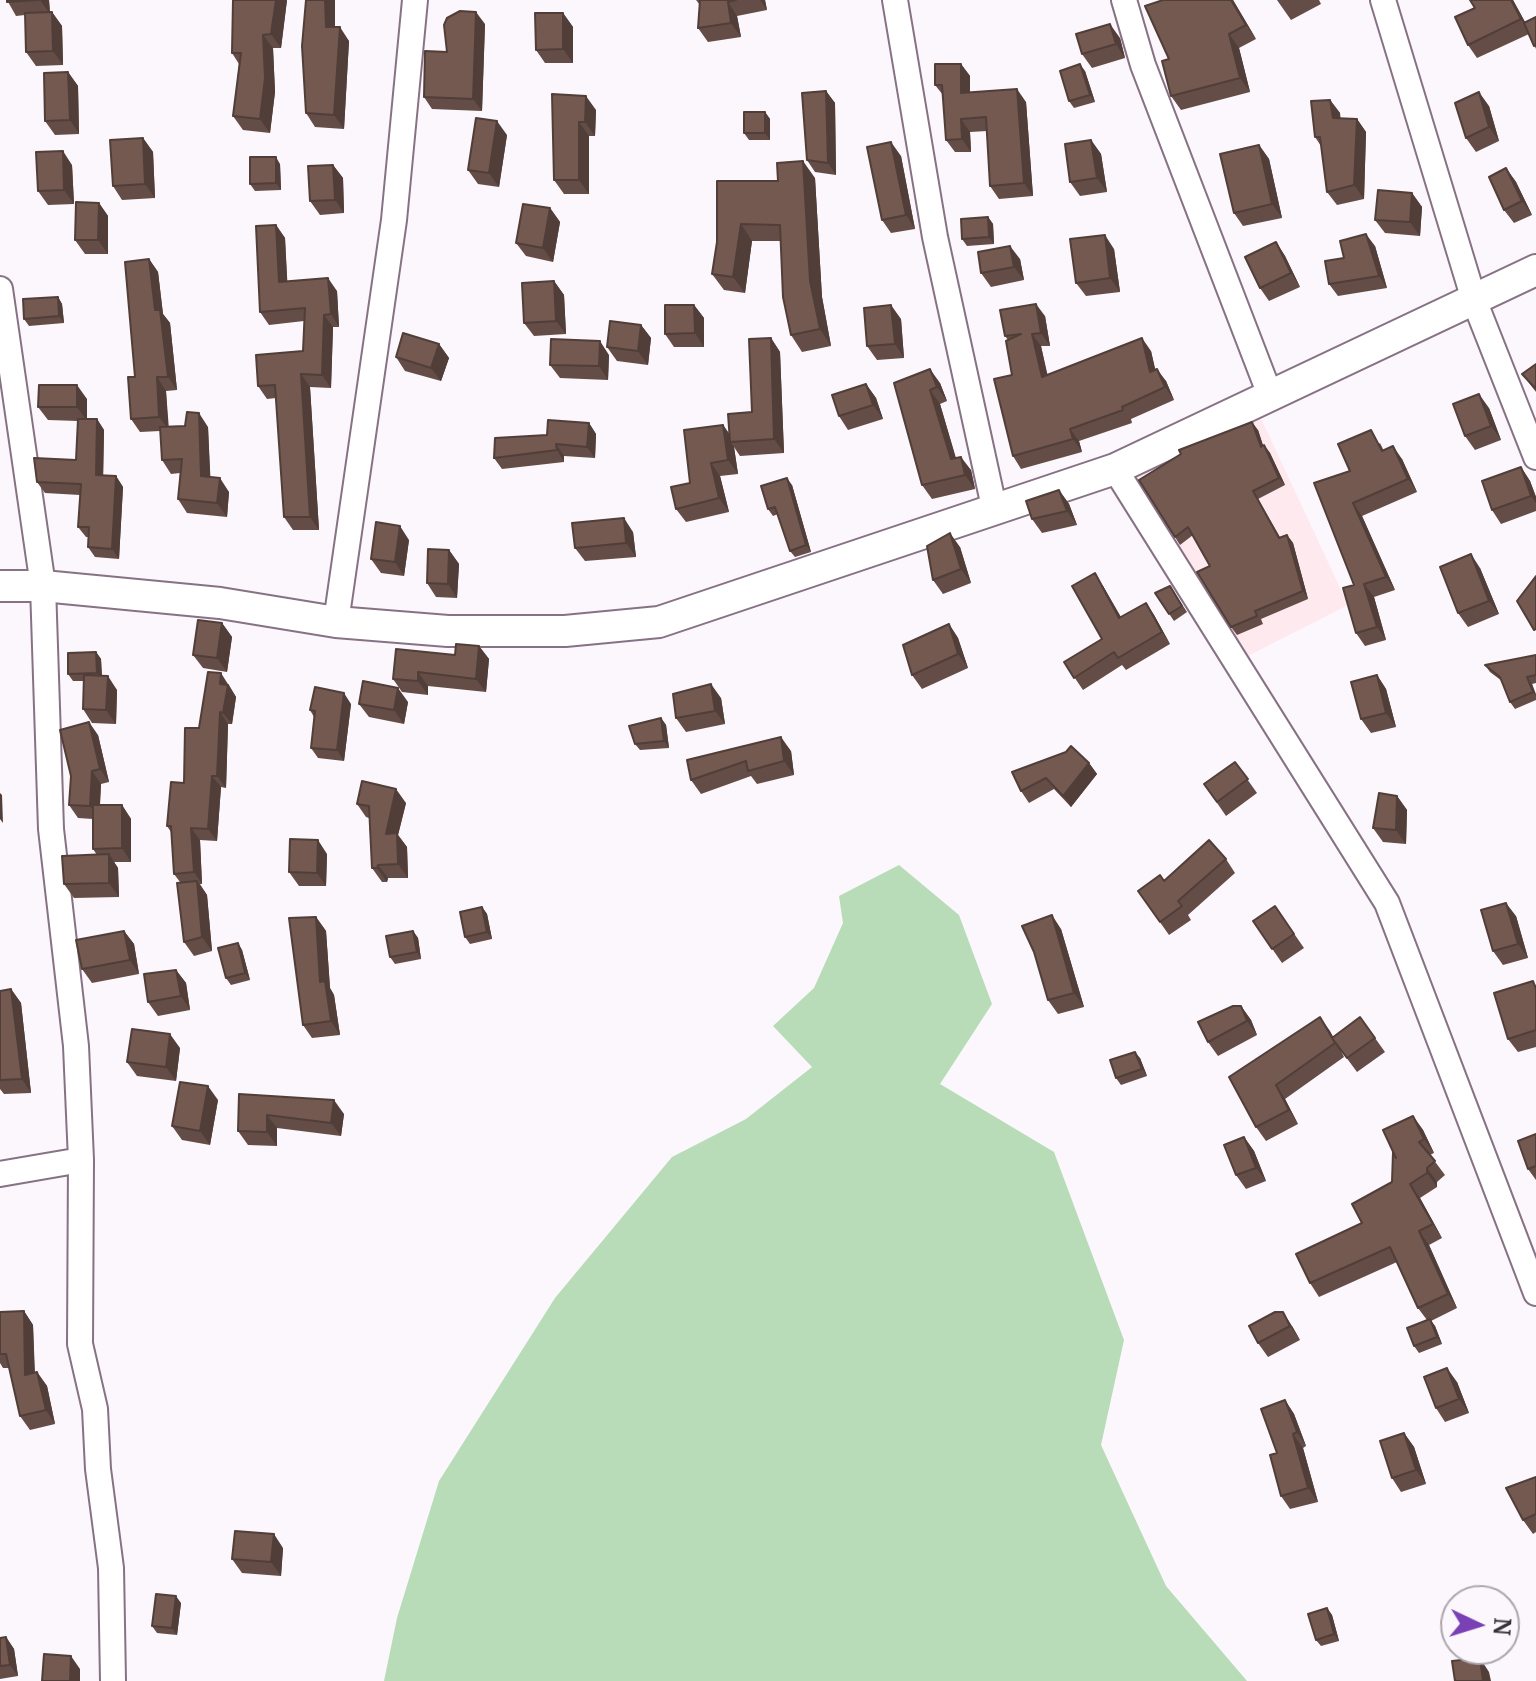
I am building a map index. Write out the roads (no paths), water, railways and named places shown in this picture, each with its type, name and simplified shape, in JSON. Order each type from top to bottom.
[{"type":"street","points":[[336,622],[394,220],[415,0]]},
{"type":"street","points":[[895,0],[935,237],[994,507]]},
{"type":"street","points":[[1124,0],[1143,65],[1270,395]]},
{"type":"street","points":[[1383,0],[1474,300],[1536,457]]},
{"type":"street","points":[[0,586],[43,586],[220,603],[336,622],[448,631],[565,631],[659,622],[852,560],[994,507],[1115,469],[1536,270]]},
{"type":"street","points":[[0,289],[43,586],[51,829],[76,1046],[81,1160],[80,1344],[95,1409],[98,1469],[111,1568],[113,1681]]},
{"type":"street","points":[[1115,469],[1387,903],[1536,1293]]},
{"type":"street","points":[[0,1174],[81,1160]]}]
